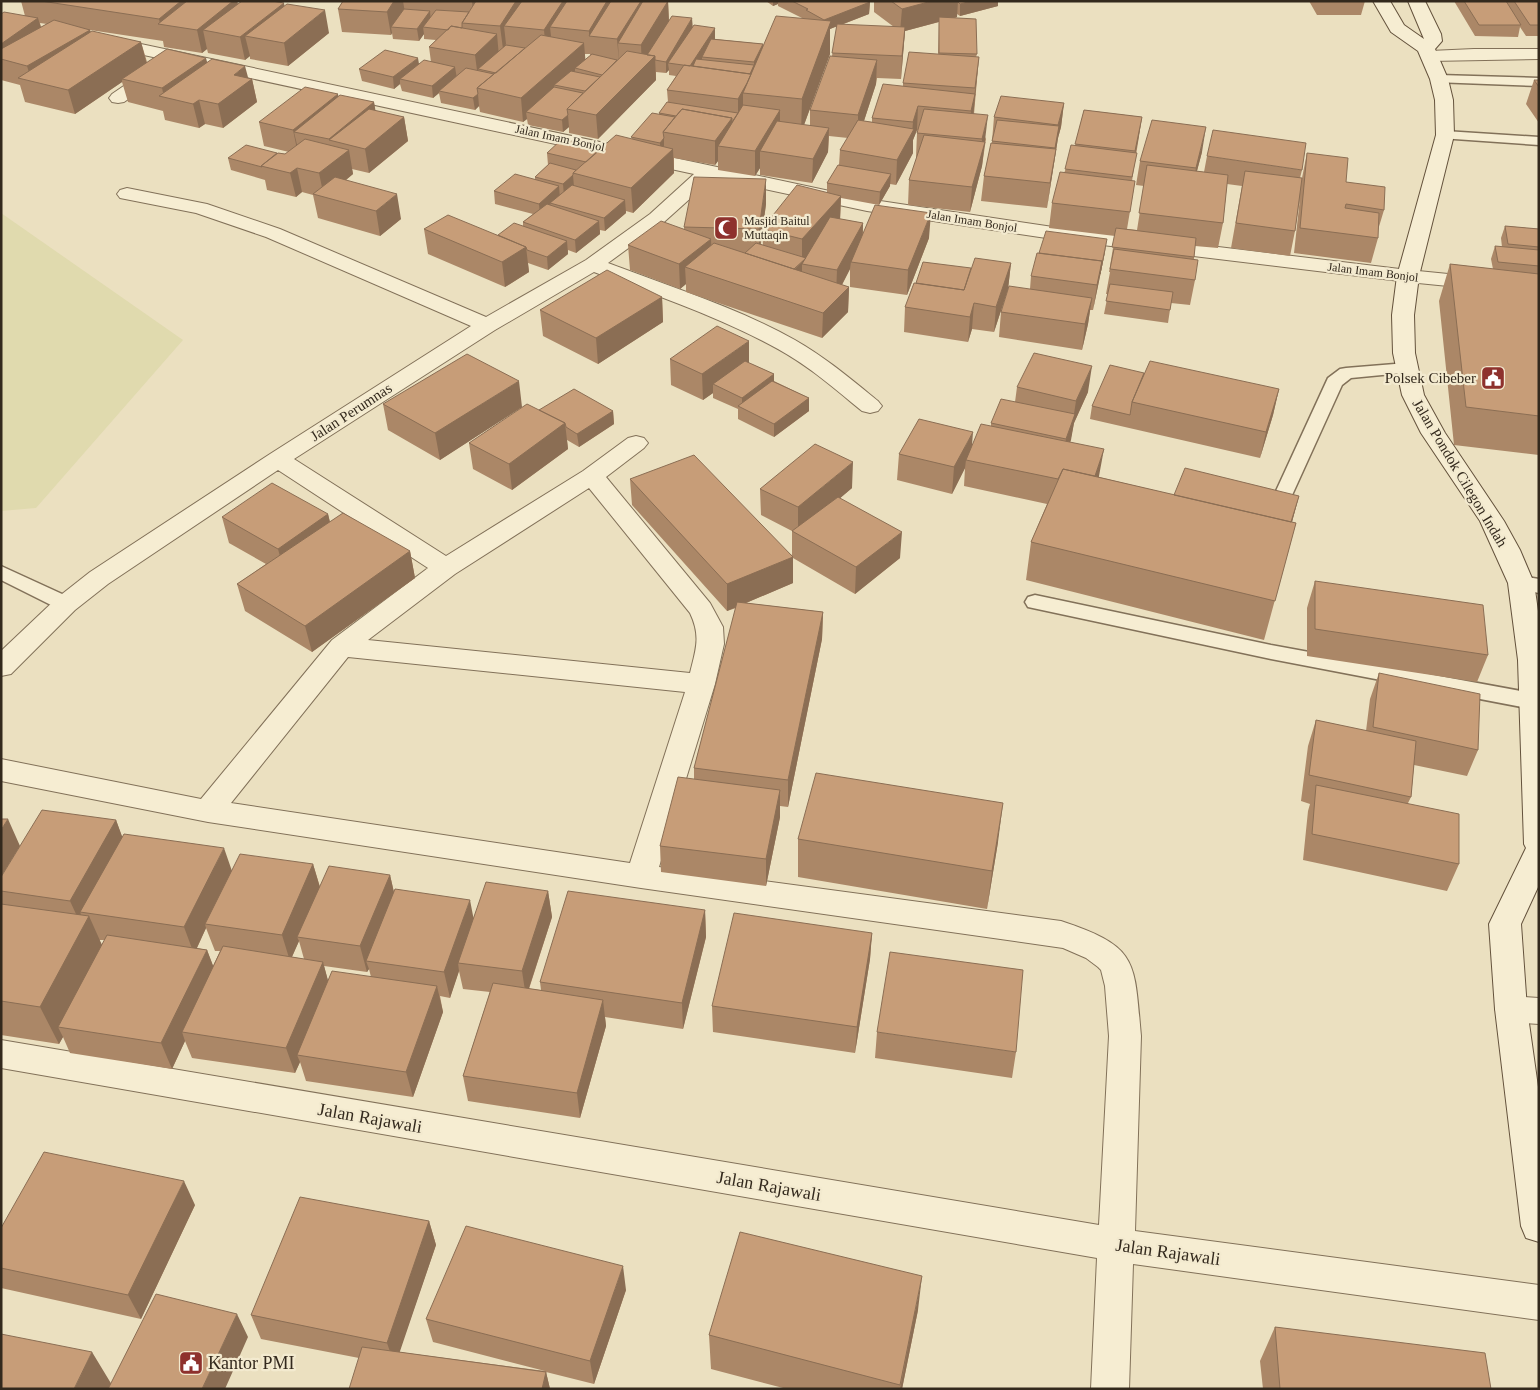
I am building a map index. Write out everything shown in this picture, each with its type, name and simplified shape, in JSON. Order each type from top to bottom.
[{"type":"street","points":[[1381,1],[1397,28],[1428,52],[1539,54]]},
{"type":"street","name":"Jalan Pondok Cilegon Indah","points":[[1416,1],[1432,34],[1433,41],[1428,52],[1439,79],[1444,100],[1446,135],[1408,276],[1403,315],[1407,368],[1412,395],[1434,433],[1492,521],[1507,550],[1530,584],[1532,701],[1539,844]]},
{"type":"street","name":"Jalan Imam Bonjol","points":[[89,38],[857,203],[1053,233],[1408,276],[1539,288]]},
{"type":"street","points":[[118,98],[176,58]]},
{"type":"street","name":"Jalan Perumnas","points":[[1,666],[66,604],[99,578],[278,459],[487,325],[593,264],[657,218],[710,170]]},
{"type":"street","points":[[127,194],[200,208],[273,233],[487,325]]},
{"type":"street","points":[[593,264],[728,317],[787,345],[828,372],[870,406]]},
{"type":"street","points":[[208,811],[341,647],[446,568],[592,476],[636,443]]},
{"type":"street","points":[[278,459],[446,568]]},
{"type":"street","points":[[592,476],[701,609],[710,627],[711,644],[701,684],[641,876]]},
{"type":"street","points":[[341,647],[701,684]]},
{"type":"street","points":[[1,770],[208,811],[641,876],[1061,934],[1092,946],[1113,961],[1120,984],[1125,1036],[1110,1389]]},
{"type":"street","points":[[1539,853],[1505,924],[1525,1010],[1539,1226]]},
{"type":"street","name":"Jalan Rajawali","points":[[1,1054],[1117,1245],[1539,1303]]},
{"type":"lane","points":[[1439,79],[1539,82]]},
{"type":"lane","points":[[1446,135],[1539,141]]},
{"type":"lane","points":[[1278,504],[1334,382],[1346,373],[1407,368]]},
{"type":"lane","points":[[1,572],[66,604]]},
{"type":"lane","points":[[1035,602],[1271,652],[1532,701]]},
{"type":"shaded area","points":[[1,213],[183,340],[36,508],[1,511]]},
{"type":"building","points":[[41,1],[181,1],[159,19]]},
{"type":"building","points":[[187,1],[233,1],[197,30],[158,24]]},
{"type":"building","points":[[242,1],[284,3],[240,37],[203,30]]},
{"type":"building","points":[[343,1],[394,1],[387,12],[338,9]]},
{"type":"building","points":[[476,1],[516,1],[500,26],[462,23]]},
{"type":"building","points":[[522,1],[563,1],[544,30],[504,26]]},
{"type":"building","points":[[567,1],[607,1],[589,31],[550,27]]},
{"type":"building","points":[[611,1],[641,1],[617,39],[589,36]]},
{"type":"building","points":[[643,1],[668,1],[641,45],[618,43]]},
{"type":"building","points":[[792,1],[868,1],[870,2],[824,20]]},
{"type":"building","points":[[891,1],[932,1],[902,9]]},
{"type":"building","points":[[958,1],[972,1],[960,4]]},
{"type":"building","points":[[1464,1],[1506,1],[1521,25],[1479,25]]},
{"type":"building","points":[[1514,1],[1539,1],[1539,25],[1530,25]]},
{"type":"building","points":[[287,4],[325,10],[284,43],[245,36]]},
{"type":"building","points":[[404,9],[430,11],[417,29],[391,27]]},
{"type":"building","points":[[436,10],[469,12],[462,23],[462,28],[451,26],[448,30],[423,27]]},
{"type":"building","points":[[4,12],[38,18],[1,44],[1,14]]},
{"type":"building","points":[[672,16],[692,18],[666,62],[655,60],[655,56],[647,55]]},
{"type":"building","points":[[776,16],[831,21],[802,99],[743,93]]},
{"type":"building","points":[[939,17],[976,19],[977,54],[939,53]]},
{"type":"building","points":[[54,20],[90,30],[27,66],[1,59],[1,49]]},
{"type":"building","points":[[837,24],[905,27],[902,56],[832,53]]},
{"type":"building","points":[[694,25],[715,28],[690,66],[668,63]]},
{"type":"building","points":[[451,26],[497,34],[475,55],[429,47]]},
{"type":"building","points":[[92,31],[141,42],[68,90],[18,78]]},
{"type":"building","points":[[541,35],[584,43],[521,98],[477,88]]},
{"type":"building","points":[[711,39],[763,44],[754,62],[702,57]]},
{"type":"building","points":[[506,45],[525,48],[496,73],[478,69]]},
{"type":"building","points":[[167,49],[206,58],[162,88],[122,79]]},
{"type":"building","points":[[385,50],[418,58],[393,77],[359,69]]},
{"type":"building","points":[[627,51],[655,56],[596,115],[567,109]]},
{"type":"building","points":[[909,52],[979,57],[975,88],[903,83]]},
{"type":"building","points":[[592,54],[617,60],[602,75],[575,68]]},
{"type":"building","points":[[830,56],[877,60],[858,115],[810,110]]},
{"type":"building","points":[[212,59],[245,66],[234,75],[252,79],[218,104],[199,100],[193,104],[159,96]]},
{"type":"building","points":[[696,59],[754,65],[750,74],[693,66]]},
{"type":"building","points":[[424,60],[455,67],[432,86],[400,79]]},
{"type":"building","points":[[684,65],[751,74],[738,99],[667,90]]},
{"type":"building","points":[[466,68],[494,74],[477,88],[478,94],[473,98],[439,91]]},
{"type":"building","points":[[571,71],[600,77],[585,91],[554,85]]},
{"type":"building","points":[[1534,80],[1539,80],[1539,87]]},
{"type":"building","points":[[883,84],[975,94],[971,111],[918,106],[913,122],[872,118]]},
{"type":"building","points":[[305,87],[338,94],[293,130],[259,122]]},
{"type":"building","points":[[554,87],[583,93],[567,109],[568,115],[562,120],[526,112]]},
{"type":"building","points":[[340,95],[374,102],[329,139],[294,132]]},
{"type":"building","points":[[1001,96],[1064,103],[1058,125],[994,117]]},
{"type":"building","points":[[667,102],[738,113],[732,122],[732,118],[682,109],[676,116],[659,113]]},
{"type":"building","points":[[743,105],[780,110],[755,151],[718,146]]},
{"type":"building","points":[[369,109],[404,117],[365,149],[329,140]]},
{"type":"building","points":[[682,109],[732,118],[715,141],[663,132]]},
{"type":"building","points":[[924,109],[988,115],[982,139],[917,133]]},
{"type":"building","points":[[1084,110],[1142,117],[1135,151],[1075,144]]},
{"type":"building","points":[[652,113],[675,117],[663,132],[664,138],[660,143],[631,137]]},
{"type":"building","points":[[858,120],[914,129],[897,160],[840,150]]},
{"type":"building","points":[[997,120],[1059,126],[1055,148],[992,141]]},
{"type":"building","points":[[1152,120],[1206,127],[1196,168],[1140,161]]},
{"type":"building","points":[[777,121],[829,128],[813,159],[760,151]]},
{"type":"building","points":[[1213,130],[1306,143],[1302,170],[1207,156]]},
{"type":"building","points":[[616,135],[673,149],[631,188],[573,173]]},
{"type":"building","points":[[924,135],[985,142],[972,187],[909,180]]},
{"type":"building","points":[[305,139],[349,150],[319,173],[297,168],[290,173],[261,166],[278,153],[285,154]]},
{"type":"building","points":[[562,139],[602,148],[586,162],[547,153]]},
{"type":"building","points":[[991,143],[1056,149],[1050,183],[984,176]]},
{"type":"building","points":[[246,145],[277,153],[262,167],[228,158]]},
{"type":"building","points":[[1071,145],[1137,153],[1132,177],[1065,169]]},
{"type":"building","points":[[1307,153],[1348,158],[1346,182],[1385,187],[1384,210],[1346,204],[1345,208],[1379,213],[1378,238],[1300,228]]},
{"type":"building","points":[[550,163],[576,170],[563,184],[535,177]]},
{"type":"building","points":[[838,165],[891,174],[880,192],[827,183]]},
{"type":"building","points":[[1147,165],[1228,175],[1223,223],[1139,213]]},
{"type":"building","points":[[1245,171],[1302,178],[1295,231],[1236,223]]},
{"type":"building","points":[[1060,172],[1135,181],[1130,212],[1052,203]]},
{"type":"building","points":[[515,174],[559,186],[539,204],[494,191]]},
{"type":"building","points":[[335,177],[397,194],[376,211],[313,194]]},
{"type":"building","points":[[694,177],[766,179],[759,229],[684,227]]},
{"type":"building","points":[[572,185],[625,200],[604,218],[550,203]]},
{"type":"building","points":[[797,185],[841,196],[802,239],[762,229]]},
{"type":"building","points":[[547,204],[599,221],[575,240],[523,222]]},
{"type":"building","points":[[875,205],[931,213],[908,270],[851,262]]},
{"type":"building","points":[[448,215],[526,247],[502,262],[424,229]]},
{"type":"building","points":[[830,217],[863,223],[837,270],[802,264]]},
{"type":"building","points":[[661,221],[711,239],[679,264],[628,245]]},
{"type":"building","points":[[514,223],[567,241],[547,257],[527,250],[526,247],[498,235]]},
{"type":"building","points":[[1505,226],[1539,229],[1539,247],[1508,244]]},
{"type":"building","points":[[1116,228],[1196,238],[1194,257],[1112,247]]},
{"type":"building","points":[[1046,231],[1107,239],[1100,274],[1102,261],[1039,253]]},
{"type":"building","points":[[714,243],[849,287],[823,313],[685,267]]},
{"type":"building","points":[[756,243],[806,258],[794,269],[745,253]]},
{"type":"building","points":[[1495,246],[1539,250],[1539,266],[1498,262]]},
{"type":"building","points":[[1114,249],[1198,260],[1195,280],[1110,269]]},
{"type":"building","points":[[1037,253],[1102,261],[1097,285],[1031,276]]},
{"type":"building","points":[[975,258],[1011,263],[996,307],[974,303],[970,317],[905,307],[914,283],[964,290]]},
{"type":"building","points":[[923,262],[971,268],[964,290],[916,283]]},
{"type":"building","name":"Polsek Cibeber","points":[[1450,264],[1539,274],[1539,416],[1466,407]]},
{"type":"building","points":[[607,270],[662,297],[596,338],[540,310]]},
{"type":"building","points":[[1110,284],[1173,292],[1170,310],[1106,301]]},
{"type":"building","points":[[1009,286],[1092,298],[1085,324],[1001,312]]},
{"type":"building","points":[[717,326],[749,341],[702,374],[670,359]]},
{"type":"building","points":[[1034,353],[1092,366],[1076,401],[1017,387]]},
{"type":"building","points":[[467,354],[519,381],[435,433],[383,404]]},
{"type":"building","points":[[745,361],[774,374],[742,398],[713,384]]},
{"type":"building","points":[[1150,361],[1279,389],[1266,432],[1132,402]]},
{"type":"building","points":[[1110,365],[1144,373],[1132,402],[1130,415],[1092,406]]},
{"type":"building","points":[[772,381],[809,398],[774,424],[738,406]]},
{"type":"building","points":[[574,389],[613,411],[577,434],[566,427],[565,423],[539,410]]},
{"type":"building","points":[[1001,399],[1075,414],[1066,439],[991,423]]},
{"type":"building","points":[[527,404],[565,423],[509,464],[469,443]]},
{"type":"building","points":[[919,419],[973,432],[954,467],[899,454]]},
{"type":"building","points":[[981,424],[1104,449],[1095,476],[1063,469],[1058,479],[966,460]]},
{"type":"building","points":[[815,444],[853,462],[798,507],[760,489]]},
{"type":"building","points":[[694,455],[793,557],[727,584],[630,479]]},
{"type":"building","points":[[1185,468],[1299,496],[1291,522],[1174,495]]},
{"type":"building","points":[[1063,469],[1296,523],[1275,601],[1031,542]]},
{"type":"building","points":[[272,483],[328,514],[278,549],[222,517]]},
{"type":"building","points":[[838,497],[902,532],[856,567],[792,531]]},
{"type":"building","points":[[343,513],[410,551],[305,626],[237,584]]},
{"type":"building","points":[[1315,581],[1483,605],[1488,655],[1315,629]]},
{"type":"building","points":[[737,602],[823,612],[788,780],[694,768]]},
{"type":"building","points":[[1379,673],[1480,694],[1478,750],[1373,727]]},
{"type":"building","points":[[1316,720],[1416,741],[1411,797],[1309,775]]},
{"type":"building","points":[[816,773],[1003,803],[992,871],[798,839]]},
{"type":"building","points":[[678,777],[780,790],[766,859],[660,846]]},
{"type":"building","points":[[1316,785],[1459,814],[1459,864],[1312,834]]},
{"type":"building","points":[[42,810],[116,820],[70,901],[1,891],[1,877]]},
{"type":"building","points":[[1,819],[8,819],[1,830]]},
{"type":"building","points":[[124,834],[224,848],[184,927],[80,912]]},
{"type":"building","points":[[240,854],[313,864],[282,935],[205,924]]},
{"type":"building","points":[[329,866],[390,875],[360,946],[297,937]]},
{"type":"building","points":[[486,882],[548,891],[522,971],[458,963]]},
{"type":"building","points":[[395,889],[470,900],[444,972],[366,961]]},
{"type":"building","points":[[568,891],[705,910],[682,1003],[540,982]]},
{"type":"building","points":[[1,904],[89,916],[40,1007],[1,1001]]},
{"type":"building","points":[[734,913],[872,933],[857,1027],[712,1006]]},
{"type":"building","points":[[107,935],[207,950],[161,1043],[58,1027]]},
{"type":"building","points":[[223,946],[323,962],[286,1048],[182,1032]]},
{"type":"building","points":[[890,952],[1023,970],[1016,1052],[877,1032]]},
{"type":"building","points":[[332,971],[437,986],[406,1072],[297,1055]]},
{"type":"building","points":[[493,983],[603,1000],[577,1093],[463,1076]]},
{"type":"building","points":[[44,1152],[184,1181],[128,1295],[1,1268],[1,1228]]},
{"type":"building","points":[[300,1197],[429,1221],[387,1343],[251,1315]]},
{"type":"building","points":[[466,1226],[623,1266],[590,1361],[426,1319]]},
{"type":"building","points":[[740,1232],[922,1276],[900,1385],[709,1335]]},
{"type":"building","points":[[156,1294],[237,1314],[202,1389],[108,1389]]},
{"type":"building","points":[[1275,1327],[1485,1353],[1491,1389],[1280,1389]]},
{"type":"building","points":[[1,1334],[92,1352],[74,1389],[1,1389]]},
{"type":"building","points":[[362,1347],[546,1372],[542,1389],[349,1389]]},
{"type":"place","name":"Masjid Baitul Muttaqin","points":[[726,228]]},
{"type":"place","name":"Polsek Cibeber","points":[[1493,378]]},
{"type":"place","name":"Kantor PMI","points":[[191,1363]]}]
